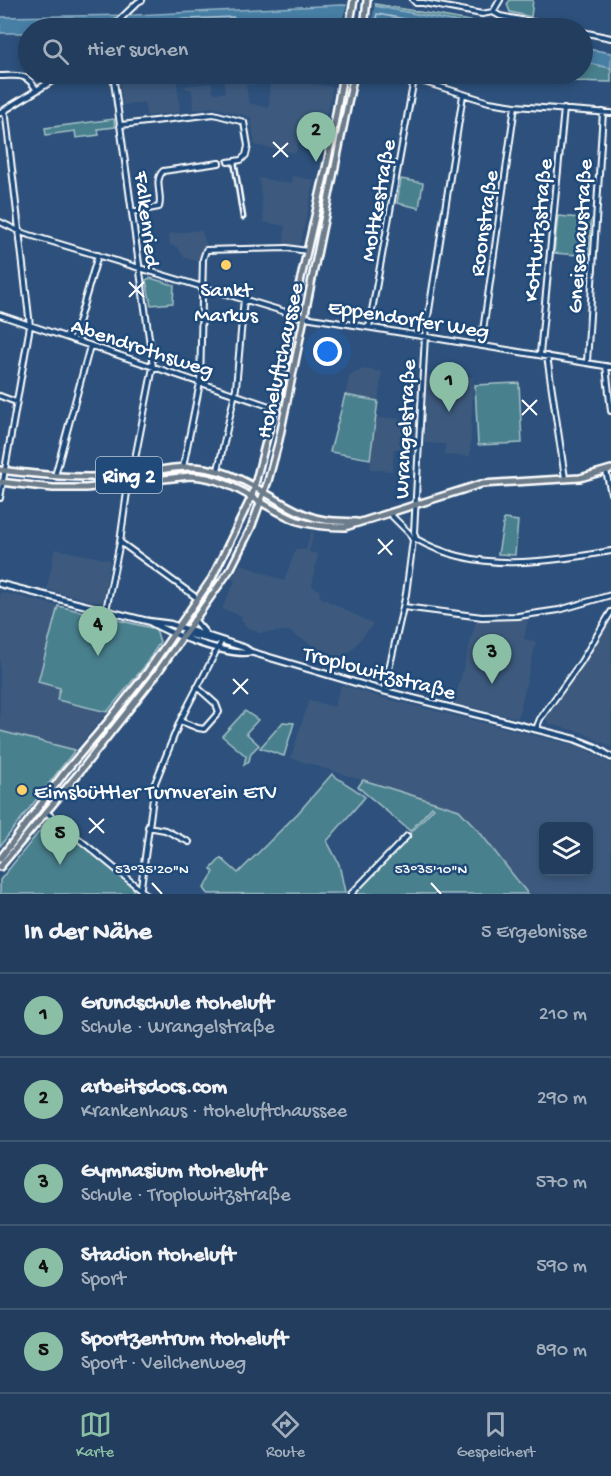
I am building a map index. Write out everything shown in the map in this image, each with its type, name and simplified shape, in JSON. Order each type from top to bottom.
[{"type":"main road","points":[[351,18],[354,0]]},
{"type":"main road","points":[[365,18],[367,1]]},
{"type":"main road","name":"Hoheluftchaussee","points":[[180,631],[197,598],[223,557],[255,486],[276,408],[328,159],[341,84]]},
{"type":"main road","name":"Hoheluftchaussee","points":[[180,631],[194,618],[235,560],[264,492],[279,440],[352,84]]},
{"type":"main road","name":"Ring 2","points":[[2,471],[55,477],[87,477],[183,467],[218,470],[255,486],[314,517],[358,522]]},
{"type":"main road","name":"Ring 2","points":[[1,482],[53,488],[128,485],[195,476],[220,481],[292,518],[314,525],[345,527],[481,484],[589,476],[608,470]]},
{"type":"main road","points":[[0,867],[153,679],[180,631]]},
{"type":"main road","points":[[0,859],[68,768],[130,696],[180,631]]},
{"type":"street","points":[[412,0],[416,3],[421,1],[482,14],[493,12],[510,18]]},
{"type":"street","points":[[493,12],[500,0]]},
{"type":"street","points":[[121,18],[140,1]]},
{"type":"street","points":[[593,34],[611,38]]},
{"type":"street","points":[[0,76],[18,76]]},
{"type":"street","points":[[33,84],[36,89]]},
{"type":"street","points":[[0,498],[2,471],[30,326],[6,117],[2,112],[45,84]]},
{"type":"street","name":"Falkenried","points":[[114,84],[153,367],[132,474]]},
{"type":"street","name":"Moltkestraße","points":[[369,327],[413,84]]},
{"type":"street","points":[[429,84],[463,95],[515,106],[611,113]]},
{"type":"street","name":"Wrangelstraße","points":[[384,692],[404,607],[415,539],[425,336],[463,95]]},
{"type":"street","name":"Roonstraße","points":[[481,345],[515,106]]},
{"type":"street","name":"Kottwitzstraße","points":[[540,354],[564,109]]},
{"type":"street","name":"Gneisenaustraße","points":[[587,362],[603,112]]},
{"type":"street","points":[[120,125],[209,114],[241,120],[245,125],[248,146],[246,155],[241,160],[228,162]]},
{"type":"street","points":[[234,161],[243,217]]},
{"type":"street","points":[[132,212],[159,207],[161,201],[158,179],[163,171],[219,163]]},
{"type":"street","name":"Eppendorfer Weg","points":[[0,222],[19,231],[304,317],[608,366]]},
{"type":"street","points":[[183,467],[200,383],[203,259],[206,250],[287,248],[307,251]]},
{"type":"street","points":[[74,340],[98,255]]},
{"type":"street","points":[[218,470],[235,394],[244,298]]},
{"type":"street","name":"Abendrothsweg","points":[[0,315],[276,408]]},
{"type":"street","points":[[55,477],[90,346]]},
{"type":"street","points":[[547,356],[565,478]]},
{"type":"street","points":[[608,366],[611,411]]},
{"type":"street","points":[[0,396],[16,402]]},
{"type":"street","points":[[608,470],[611,493]]},
{"type":"street","points":[[106,610],[120,542],[128,485]]},
{"type":"street","points":[[390,514],[415,539],[454,555],[479,560],[505,563],[527,562],[611,551]]},
{"type":"street","points":[[120,542],[197,598]]},
{"type":"street","points":[[0,584],[221,642],[180,721],[155,783],[140,892]]},
{"type":"street","points":[[404,607],[482,617],[518,616],[559,610],[611,595]]},
{"type":"street","points":[[536,729],[540,719],[581,662],[611,612]]},
{"type":"street","points":[[194,618],[197,625],[210,637]]},
{"type":"street","name":"Troplowitzstraße","points":[[180,631],[210,637],[245,648],[250,652],[384,692],[584,742],[611,757]]},
{"type":"street","name":"Troplowitzstraße","points":[[180,631],[218,649],[244,654],[250,652]]},
{"type":"street","points":[[180,721],[204,729],[219,712],[216,704],[197,687]]},
{"type":"street","points":[[46,812],[140,892],[146,894]]},
{"type":"street","points":[[148,827],[165,830],[189,842]]},
{"type":"street","points":[[351,894],[407,836]]},
{"type":"shaded area","points":[[120,84],[177,84],[180,112],[147,116],[144,102],[123,105]]},
{"type":"shaded area","points":[[212,84],[213,93],[225,93],[224,84],[257,84],[246,85],[249,103],[269,108],[270,84],[313,84],[333,87],[327,114],[303,119],[296,153],[255,145],[251,117],[213,107],[194,110],[192,90],[185,86]]},
{"type":"shaded area","points":[[292,176],[314,180],[301,242],[296,246],[284,246],[285,226],[264,222],[259,178],[291,184]]},
{"type":"shaded area","points":[[201,230],[207,246],[201,251],[200,262],[185,258],[177,247],[170,245],[169,234]]},
{"type":"shaded area","points":[[364,369],[382,372],[378,401],[345,395],[350,375]]},
{"type":"shaded area","points":[[428,375],[473,377],[470,456],[445,455],[445,444],[424,443]]},
{"type":"shaded area","points":[[375,418],[415,419],[413,450],[394,449],[392,471],[370,469]]},
{"type":"shaded area","points":[[311,531],[314,532],[309,552],[318,554],[312,586],[319,590],[320,597],[373,624],[334,671],[330,669],[332,665],[329,659],[316,651],[314,646],[288,631],[257,633],[244,626],[245,623],[241,621],[242,616],[222,609],[235,581],[231,579],[241,564],[284,581],[296,549],[306,550]]},
{"type":"shaded area","points":[[55,549],[110,560],[103,601],[100,603],[47,589]]},
{"type":"shaded area","points":[[0,592],[58,606],[38,682],[60,688],[57,700],[107,712],[75,750],[0,731]]},
{"type":"shaded area","points":[[528,619],[524,639],[536,642],[518,718],[454,703],[476,621]]},
{"type":"shaded area","points":[[611,620],[611,747],[581,732],[549,724],[546,717]]},
{"type":"shaded area","points":[[341,685],[379,697],[581,747],[611,764],[611,894],[528,894],[478,830],[459,810],[291,758],[309,700],[334,707]]},
{"type":"green space","points":[[510,0],[533,0],[531,17],[510,12],[507,4]]},
{"type":"green space","points":[[375,4],[453,18],[436,18],[375,6]]},
{"type":"green space","points":[[593,64],[611,68],[611,82],[593,82]]},
{"type":"green space","points":[[114,119],[115,127],[98,129],[99,135],[76,138],[75,131],[46,135],[45,128]]},
{"type":"green space","points":[[401,179],[423,183],[419,208],[397,203]]},
{"type":"green space","points":[[558,216],[591,219],[589,256],[554,253]]},
{"type":"green space","points":[[150,278],[174,285],[173,303],[151,305],[146,280]]},
{"type":"green space","points":[[519,383],[522,443],[478,445],[475,385]]},
{"type":"green space","points":[[345,395],[378,401],[370,459],[330,452]]},
{"type":"green space","points":[[504,519],[518,521],[515,555],[498,554]]},
{"type":"green space","points":[[58,606],[156,629],[160,642],[144,667],[107,712],[57,700],[60,688],[38,682]]},
{"type":"green space","points":[[245,711],[258,720],[246,733],[259,745],[244,765],[246,756],[222,736]]},
{"type":"green space","points":[[283,722],[294,723],[284,756],[260,748]]},
{"type":"green space","name":"Eimsbüttler Turnverein ETV","points":[[0,731],[75,750],[0,846]]},
{"type":"green space","points":[[332,774],[365,797],[327,841],[339,864],[347,893],[208,894],[204,888],[214,872],[211,869],[221,858],[238,873],[298,813]]},
{"type":"green space","points":[[363,780],[459,810],[478,830],[528,894],[353,894],[434,808],[432,807],[410,831],[358,787]]},
{"type":"green space","points":[[50,818],[133,886],[134,894],[0,894],[0,880]]},
{"type":"water","points":[[341,5],[375,6],[436,18],[18,18],[18,33],[0,33],[0,17],[135,15]]},
{"type":"water","points":[[593,50],[611,53],[611,68],[593,64]]},
{"type":"pier","points":[[348,2],[375,4],[372,18],[343,18]]},
{"type":"place","name":"arbeitsdocs.com","points":[[316,162]]},
{"type":"place","name":"Sankt Markus","points":[[226,265]]},
{"type":"place","name":"Grundschule Hoheluft","points":[[449,412]]},
{"type":"place","name":"Stadion Hoheluft","points":[[98,656]]},
{"type":"place","name":"Gymnasium Hoheluft","points":[[492,684]]},
{"type":"place","name":"Eimsbüttler Turnverein ETV","points":[[22,790]]},
{"type":"place","name":"Sportzentrum Hoheluft","points":[[60,865]]}]
